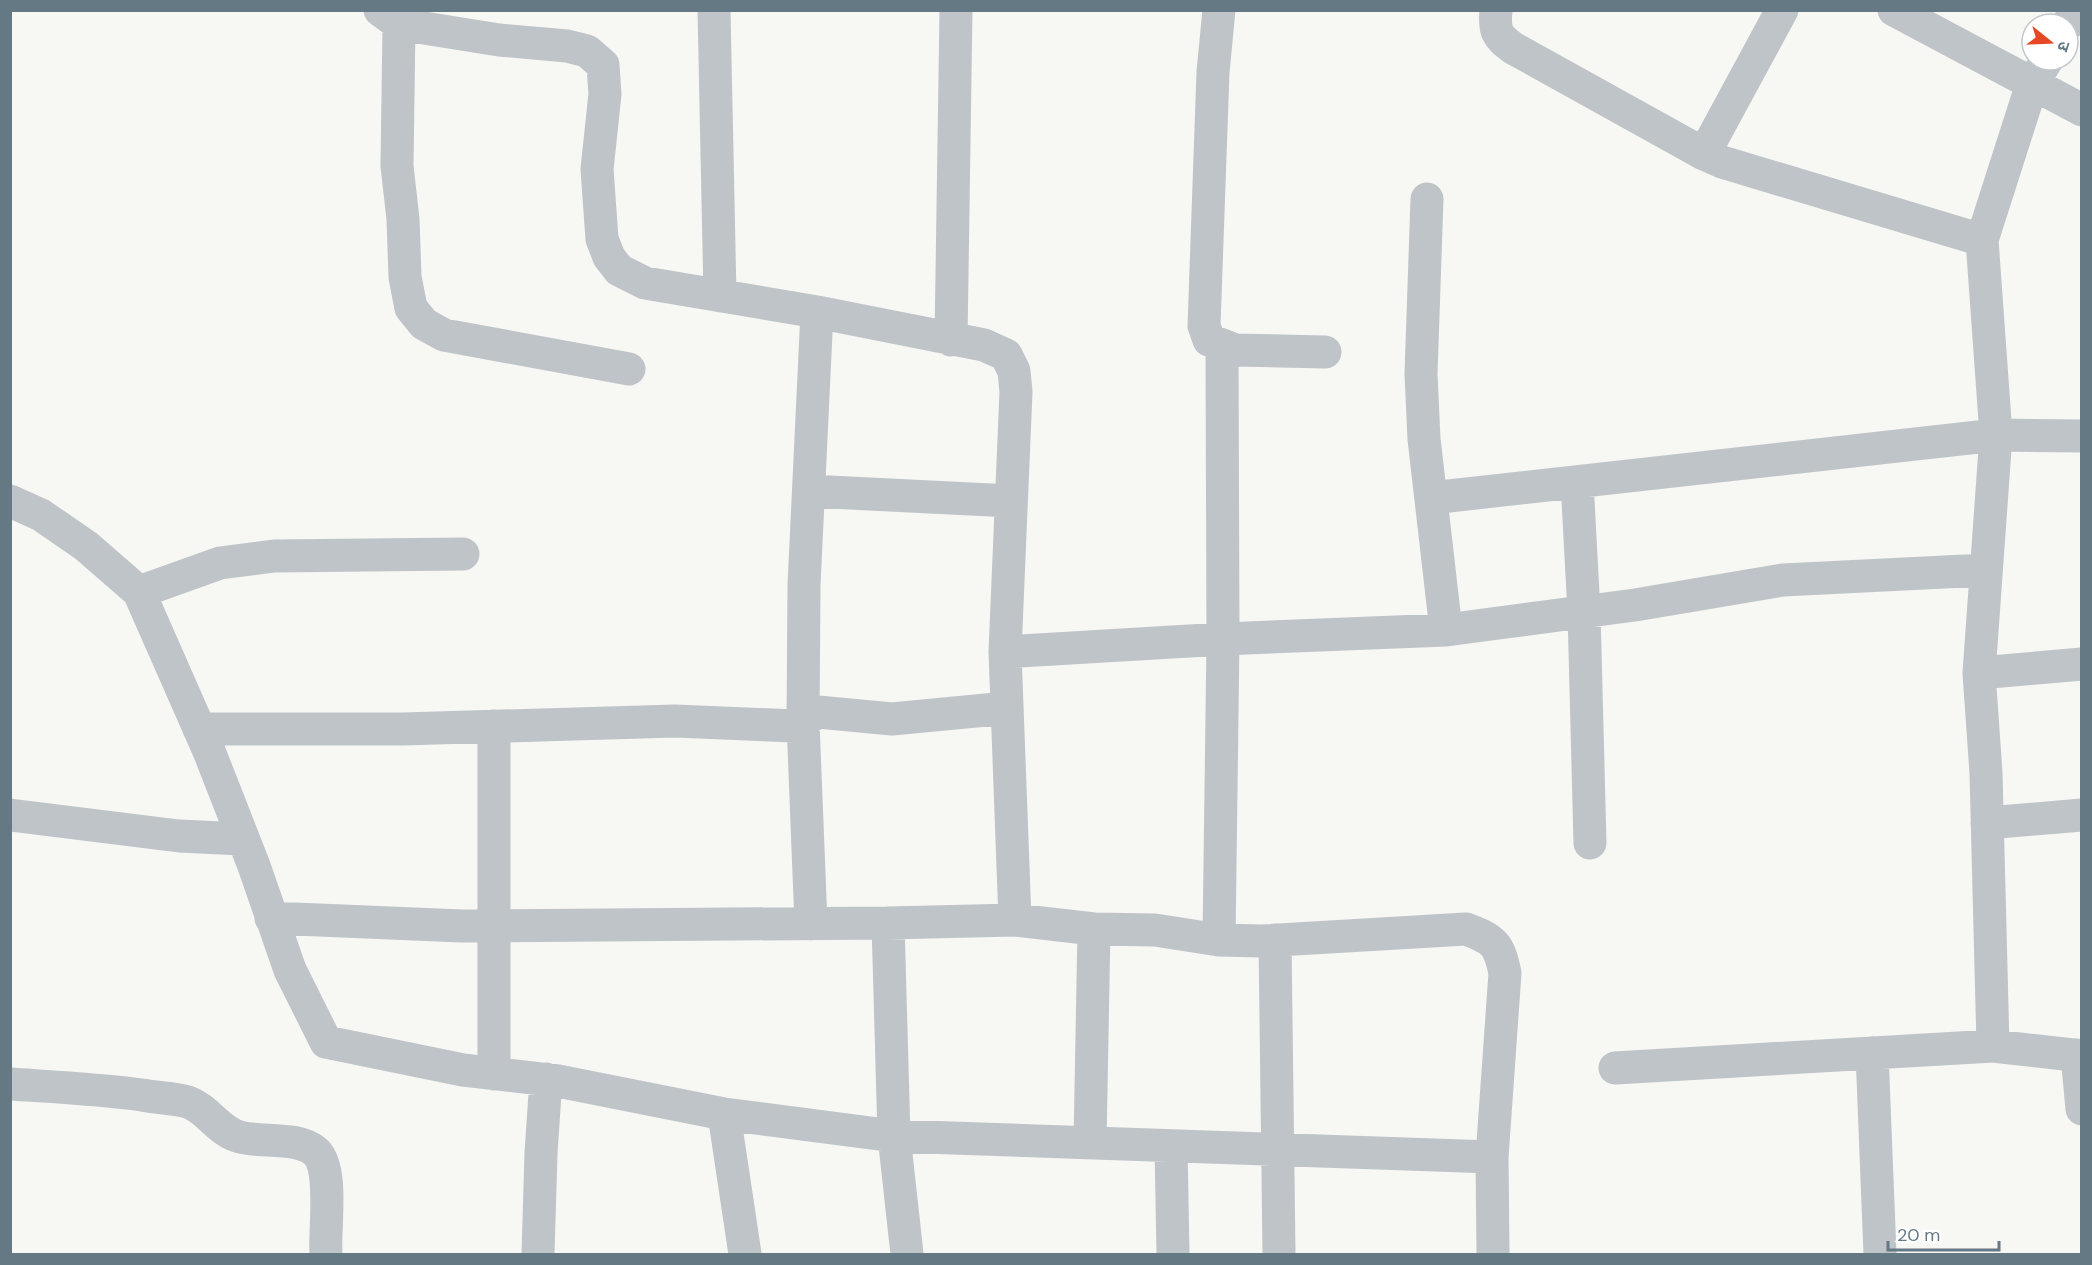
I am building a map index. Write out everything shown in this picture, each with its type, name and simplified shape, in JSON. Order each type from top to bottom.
[{"type":"street","points":[[714,10],[720,296]]},
{"type":"street","points":[[951,340],[956,10]]},
{"type":"street","points":[[1219,10],[1213,72],[1204,326],[1209,340],[1235,350],[1325,352]]},
{"type":"street","points":[[1496,10],[1497,32],[1500,38],[1513,48],[1722,162],[1982,240]]},
{"type":"street","points":[[1704,153],[1782,10]]},
{"type":"street","points":[[1894,10],[2020,64]]},
{"type":"street","points":[[629,369],[444,335],[424,324],[411,308],[405,277],[389,17],[499,40],[567,46],[587,51],[603,65],[605,94],[597,169],[602,239],[609,257],[619,270],[645,283],[817,312],[984,345],[1006,354],[1014,371],[1016,392],[1005,652],[1016,920]]},
{"type":"street","points":[[1994,1046],[1987,823],[1979,673],[1996,435],[1982,240],[2040,72],[2082,110]]},
{"type":"street","points":[[1427,199],[1420,374],[1424,439],[1446,630]]},
{"type":"street","points":[[811,924],[803,722],[804,585],[817,312]]},
{"type":"street","points":[[1219,940],[1223,639],[1222,346]]},
{"type":"street","points":[[1431,498],[1996,435],[2082,436]]},
{"type":"street","points":[[1577,482],[1584,612],[1590,843]]},
{"type":"street","points":[[809,491],[1011,501]]},
{"type":"street","points":[[10,501],[42,515],[86,546],[139,592],[199,729],[243,839],[290,970],[326,1042],[463,1070],[546,1079],[724,1114],[894,1136],[1492,1157]]},
{"type":"street","points":[[139,592],[220,563],[274,556],[463,554]]},
{"type":"street","points":[[1005,652],[1223,639],[1446,630],[1584,612],[1783,580],[1985,570]]},
{"type":"street","points":[[1979,673],[2082,664]]},
{"type":"street","points":[[199,729],[403,729],[675,721],[795,726],[818,712],[892,719],[1007,708]]},
{"type":"street","points":[[494,726],[494,1074]]},
{"type":"street","points":[[1987,823],[2082,814]]},
{"type":"street","points":[[10,815],[179,836],[243,839]]},
{"type":"street","points":[[272,918],[494,926],[1016,920],[1094,929],[1155,930],[1219,940],[1275,940],[1466,929],[1486,936],[1501,952],[1505,973],[1492,1157],[1493,1254]]},
{"type":"street","points":[[888,923],[894,1136],[907,1254]]},
{"type":"street","points":[[1090,1143],[1094,929]]},
{"type":"street","points":[[1275,940],[1280,1254]]},
{"type":"street","points":[[1615,1068],[1994,1046],[2079,1055],[2082,1109]]},
{"type":"street","points":[[1872,1053],[1880,1254]]},
{"type":"street","points":[[538,1254],[546,1079]]},
{"type":"street","points":[[10,1084],[101,1090],[185,1101],[200,1107],[230,1133],[240,1137],[295,1142],[315,1152],[324,1168],[327,1187],[326,1254]]},
{"type":"street","points":[[724,1114],[745,1254]]},
{"type":"street","points":[[1171,1146],[1173,1254]]}]
